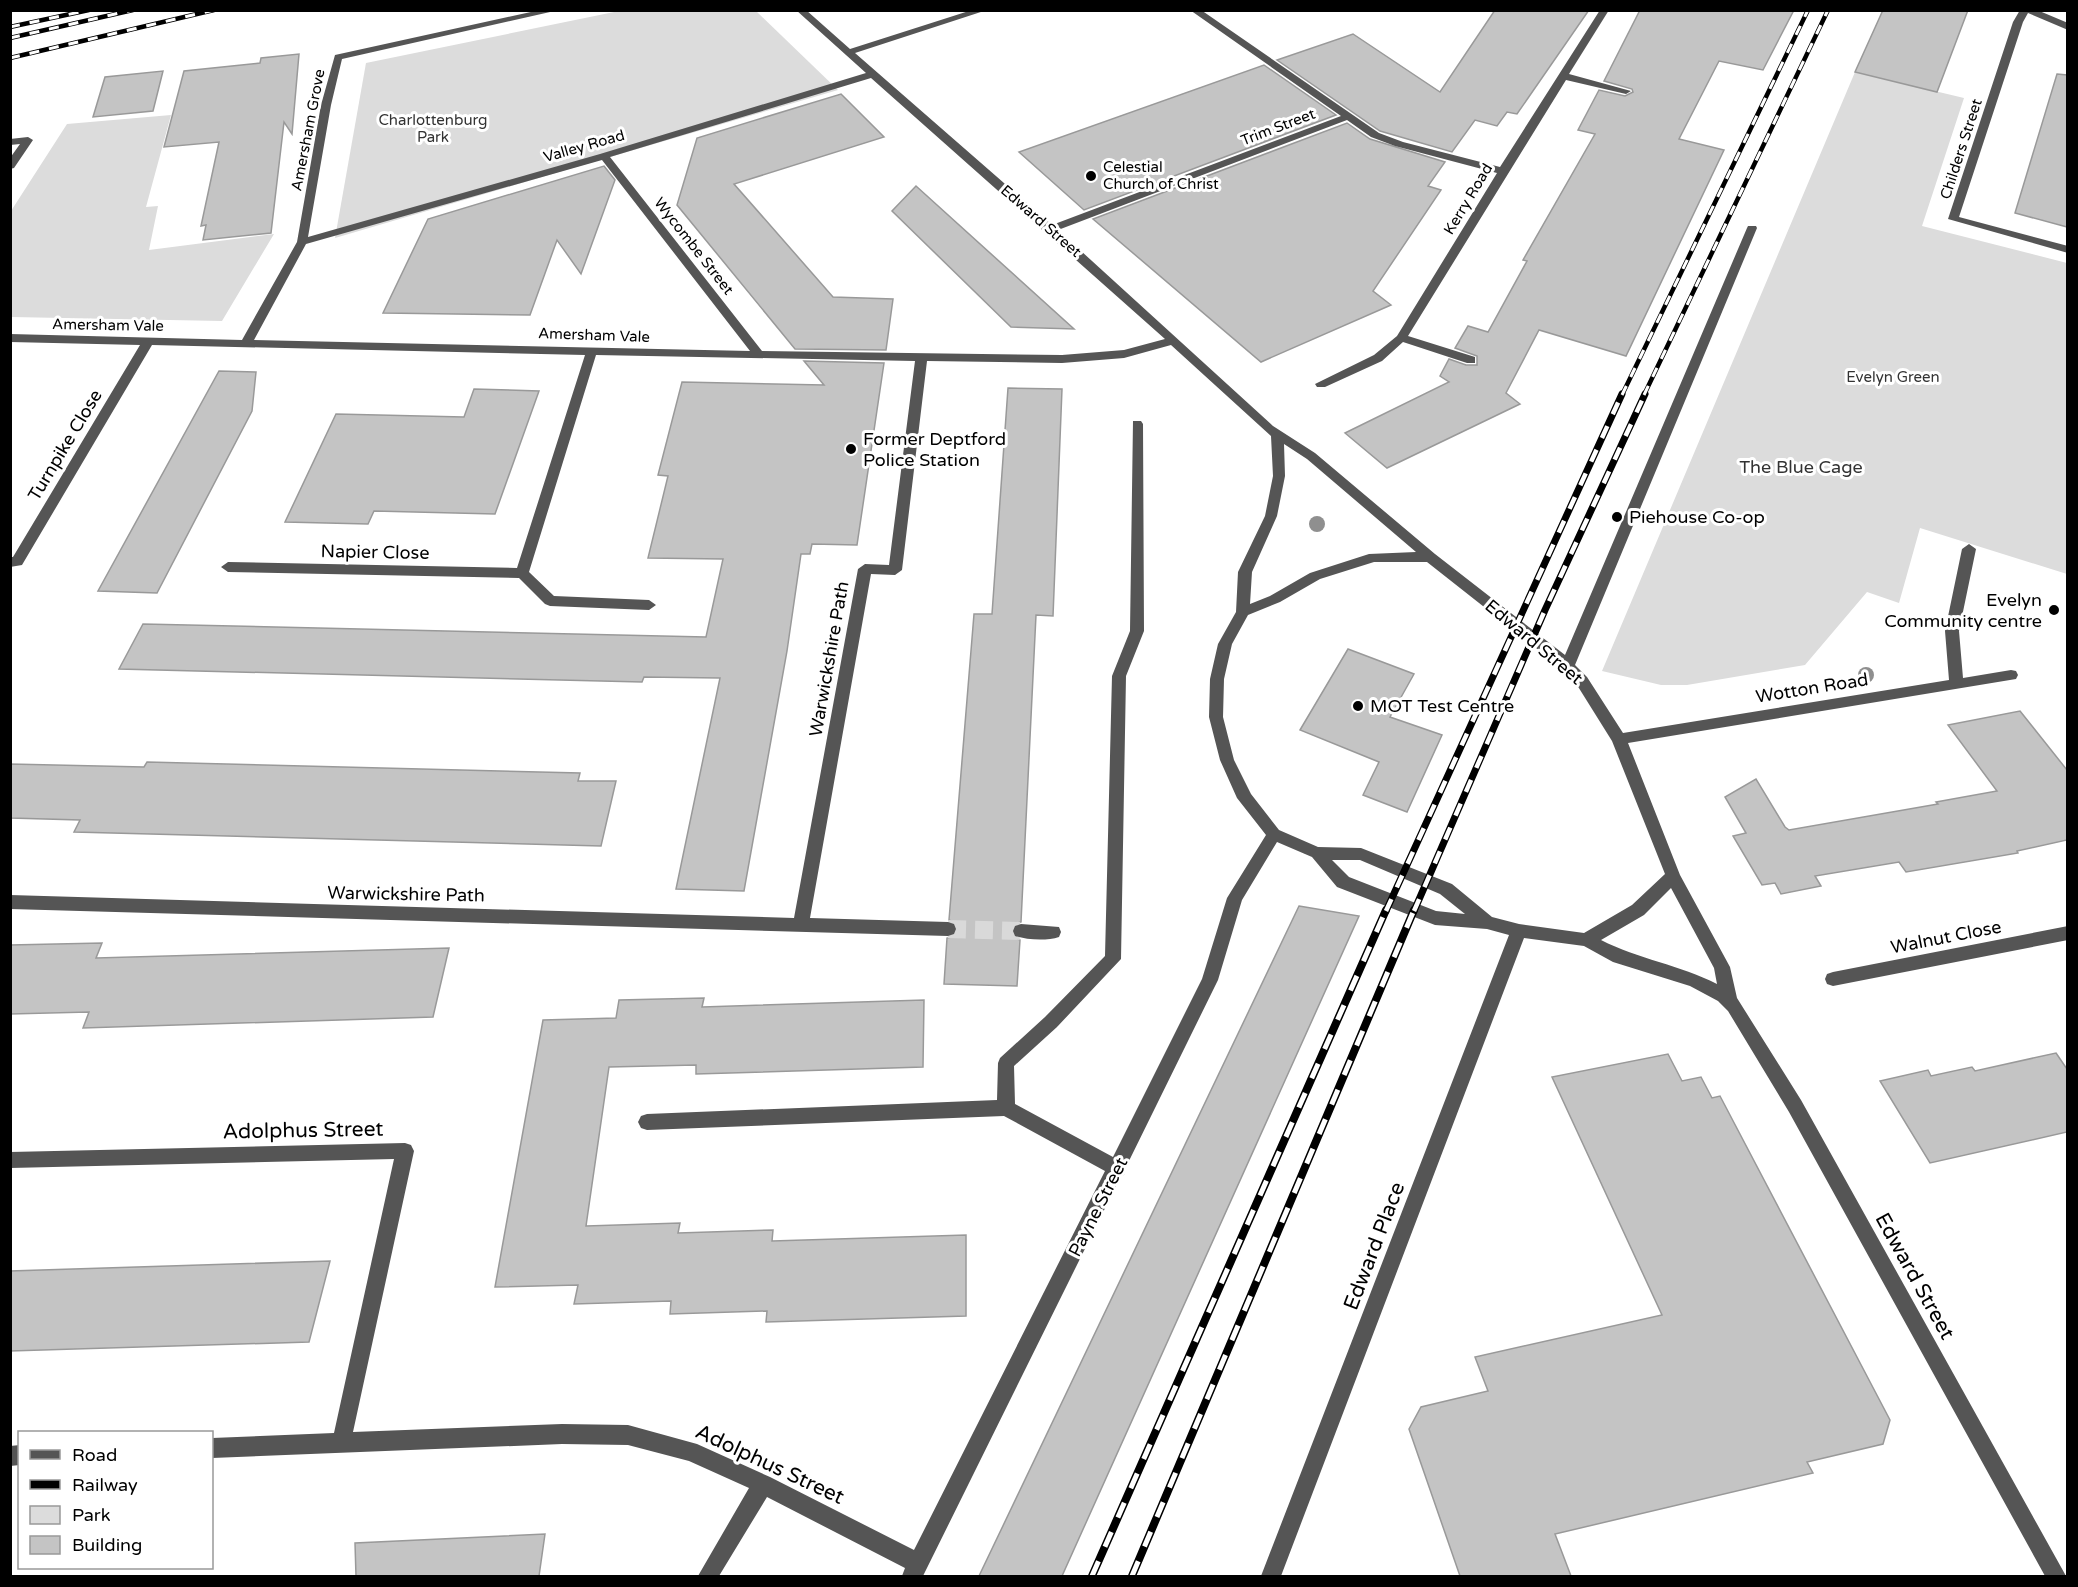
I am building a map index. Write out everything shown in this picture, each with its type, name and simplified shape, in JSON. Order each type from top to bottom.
[{"type":"street","name":"Amersham Grove","points":[[246,343],[302,242],[338,57],[555,10]]},
{"type":"street","name":"Edward Street","points":[[800,10],[1051,229],[1277,436],[1311,456],[1582,681],[1619,739],[1673,876],[1722,967],[1730,1000],[1795,1106],[2056,1576]]},
{"type":"street","points":[[847,52],[983,10]]},
{"type":"street","name":"Trim Street","points":[[1194,10],[1375,135],[1399,144],[1503,171]]},
{"type":"street","name":"Kerry Road","points":[[1321,384],[1378,358],[1401,338],[1605,10]]},
{"type":"street","points":[[2027,10],[2067,27]]},
{"type":"street","name":"Childers Street","points":[[2027,10],[2018,22],[1953,219],[2067,249]]},
{"type":"street","name":"Valley Road","points":[[302,242],[604,156],[873,74]]},
{"type":"street","points":[[1563,76],[1626,91]]},
{"type":"street","name":"Trim Street","points":[[1051,229],[1347,117]]},
{"type":"street","points":[[10,142],[28,140],[10,166]]},
{"type":"street","name":"Wycombe Street","points":[[604,156],[759,355]]},
{"type":"street","points":[[1566,666],[1752,228]]},
{"type":"street","name":"Amersham Vale","points":[[10,338],[921,358],[1083,358],[1124,354],[1174,340]]},
{"type":"street","points":[[1401,338],[1471,360]]},
{"type":"street","name":"Turnpike Close","points":[[10,562],[16,562],[148,341]]},
{"type":"street","points":[[592,350],[522,573],[550,601],[649,605]]},
{"type":"street","name":"Warwickshire Path","points":[[801,925],[865,569],[895,570],[921,358]]},
{"type":"street","points":[[1006,1108],[1006,1063],[1051,1022],[1113,959],[1119,676],[1137,631],[1137,424]]},
{"type":"street","points":[[1277,436],[1279,476],[1271,516],[1245,572],[1243,612],[1225,644],[1217,679],[1216,717],[1227,760],[1245,798],[1274,834],[1317,854],[1343,882],[1435,918],[1487,922]]},
{"type":"street","points":[[1956,684],[1952,631],[1969,549]]},
{"type":"street","points":[[1243,612],[1275,599],[1315,576],[1374,557],[1430,557]]},
{"type":"street","name":"Napier Close","points":[[228,567],[522,573]]},
{"type":"street","name":"Wotton Road","points":[[1619,739],[2011,675]]},
{"type":"street","name":"Payne Street","points":[[915,1570],[1118,1169],[1210,980],[1235,898],[1274,834]]},
{"type":"street","points":[[1317,854],[1361,854],[1446,889],[1487,922]]},
{"type":"street","points":[[1586,940],[1638,910],[1673,876]]},
{"type":"street","name":"Warwickshire Path","points":[[10,902],[948,929]]},
{"type":"street","name":"Edward Street","points":[[1487,922],[1519,931],[1586,940],[1618,956],[1695,981],[1730,1000]]},
{"type":"street","points":[[1021,931],[1053,932]]},
{"type":"street","name":"Edward Place","points":[[1271,1576],[1519,931]]},
{"type":"street","name":"Walnut Close","points":[[1833,979],[2067,933]]},
{"type":"street","points":[[647,1122],[1006,1108],[1118,1169]]},
{"type":"street","name":"Adolphus Street","points":[[10,1160],[405,1151],[340,1444]]},
{"type":"street","name":"Adolphus Street","points":[[213,1448],[562,1434],[628,1435],[690,1450],[763,1484],[915,1570]]},
{"type":"street","points":[[708,1576],[763,1484]]},
{"type":"green space","name":"Charlottenburg Park","points":[[619,11],[756,11],[838,90],[335,238],[366,63]]},
{"type":"green space","name":"Evelyn Green","points":[[1855,72],[1964,98],[1922,226],[2067,263],[2067,574],[1920,528],[1899,603],[1867,592],[1805,665],[1687,685],[1661,685],[1602,671]]},
{"type":"green space","points":[[171,115],[146,207],[158,206],[149,250],[274,234],[222,321],[11,317],[11,211],[67,124]]},
{"type":"building","points":[[1495,10],[1589,10],[1517,114],[1507,112],[1497,126],[1475,120],[1452,152],[1380,131],[1277,60],[1353,34],[1440,92]]},
{"type":"building","points":[[1640,10],[1794,10],[1763,70],[1719,61],[1679,139],[1724,150],[1626,356],[1539,330],[1506,393],[1520,404],[1387,468],[1345,433],[1449,382],[1440,376],[1449,359],[1466,365],[1477,365],[1477,356],[1455,348],[1468,326],[1488,332],[1527,261],[1523,260],[1595,134],[1578,130],[1599,90],[1625,96],[1633,92],[1632,89],[1604,81]]},
{"type":"building","points":[[1883,10],[1968,10],[1937,92],[1855,72]]},
{"type":"building","points":[[299,54],[292,134],[284,122],[271,233],[203,240],[206,225],[201,226],[219,142],[164,147],[184,71],[260,63],[261,58]]},
{"type":"building","points":[[1264,65],[1336,115],[1084,210],[1019,152]]},
{"type":"building","points":[[163,71],[153,111],[93,117],[105,77]]},
{"type":"building","points":[[2057,74],[2067,75],[2067,227],[2015,213]]},
{"type":"building","points":[[841,94],[884,137],[734,184],[833,297],[893,299],[886,350],[795,349],[677,205],[697,138]]},
{"type":"building","points":[[1347,123],[1370,139],[1445,162],[1428,186],[1441,190],[1373,291],[1391,305],[1261,362],[1093,219]]},
{"type":"building","points":[[604,166],[615,180],[581,274],[557,240],[530,315],[383,313],[428,219]]},
{"type":"building","points":[[916,186],[1074,329],[1011,327],[892,211]]},
{"type":"building","points":[[804,361],[884,363],[857,545],[812,544],[810,554],[801,554],[787,651],[744,891],[676,889],[720,678],[644,677],[642,682],[119,669],[143,624],[706,637],[723,559],[648,558],[668,476],[658,475],[682,382],[824,385]]},
{"type":"building","points":[[219,371],[256,372],[252,411],[157,593],[98,591]]},
{"type":"building","points":[[1008,388],[1062,389],[1053,616],[1036,615],[1021,922],[1014,924],[1011,930],[1013,937],[1020,940],[1017,986],[944,984],[947,938],[955,936],[958,930],[956,923],[949,920],[974,614],[992,614]]},
{"type":"building","points":[[474,389],[539,391],[495,514],[374,511],[368,524],[285,522],[336,414],[464,417]]},
{"type":"building","points":[[1348,649],[1414,674],[1390,717],[1442,735],[1407,812],[1363,795],[1379,762],[1300,730]]},
{"type":"building","points":[[2020,711],[2067,770],[2067,840],[2017,851],[2018,853],[1906,872],[1899,862],[1815,876],[1821,886],[1781,894],[1775,883],[1762,885],[1733,836],[1746,833],[1725,797],[1756,779],[1789,830],[1938,804],[1936,802],[1997,791],[1948,725]]},
{"type":"building","points":[[147,762],[580,773],[578,781],[616,781],[601,846],[74,832],[80,820],[10,818],[10,764],[144,767]]},
{"type":"building","points":[[1299,906],[1359,916],[1062,1576],[979,1576]]},
{"type":"building","points":[[102,943],[96,958],[449,948],[433,1017],[83,1028],[89,1012],[10,1014],[10,945]]},
{"type":"building","points":[[704,998],[702,1007],[924,1000],[923,1067],[696,1074],[696,1065],[609,1067],[586,1226],[680,1223],[678,1233],[773,1230],[772,1241],[966,1235],[966,1316],[766,1322],[767,1311],[670,1314],[671,1301],[574,1304],[578,1285],[495,1287],[543,1020],[616,1018],[619,1000]]},
{"type":"building","points":[[2056,1053],[2067,1069],[2067,1132],[1930,1163],[1880,1081],[1928,1070],[1931,1076],[1972,1067],[1975,1071]]},
{"type":"building","points":[[1668,1054],[1682,1081],[1701,1077],[1712,1098],[1720,1096],[1890,1420],[1883,1444],[1807,1462],[1813,1473],[1555,1534],[1571,1576],[1460,1576],[1409,1429],[1421,1407],[1488,1391],[1475,1357],[1662,1315],[1552,1077]]},
{"type":"building","points":[[330,1261],[309,1342],[10,1351],[10,1271]]},
{"type":"building","points":[[545,1534],[539,1576],[356,1576],[355,1543]]},
{"type":"tunnel","points":[[948,929],[1021,931]]},
{"type":"railway","points":[[10,27],[89,10]]},
{"type":"railway","points":[[10,38],[133,10]]},
{"type":"railway","points":[[10,58],[214,10]]},
{"type":"railway","points":[[1622,395],[1808,10]]},
{"type":"railway","points":[[1644,395],[1828,10]]},
{"type":"railway","points":[[1386,911],[1622,394]]},
{"type":"railway","points":[[1414,911],[1545,610],[1645,394]]},
{"type":"railway","points":[[1092,1576],[1386,910]]},
{"type":"railway","points":[[1132,1576],[1414,910]]},
{"type":"place","name":"Celestial Church of Christ","points":[[1091,176]]},
{"type":"place","name":"Former Deptford Police Station","points":[[851,449]]},
{"type":"place","name":"Piehouse Co-op","points":[[1617,517]]},
{"type":"place","name":"Evelyn Community centre","points":[[2054,610]]},
{"type":"place","name":"MOT Test Centre","points":[[1358,706]]},
{"type":"park label","name":"The Blue Cage","points":[[1801,467]]}]
